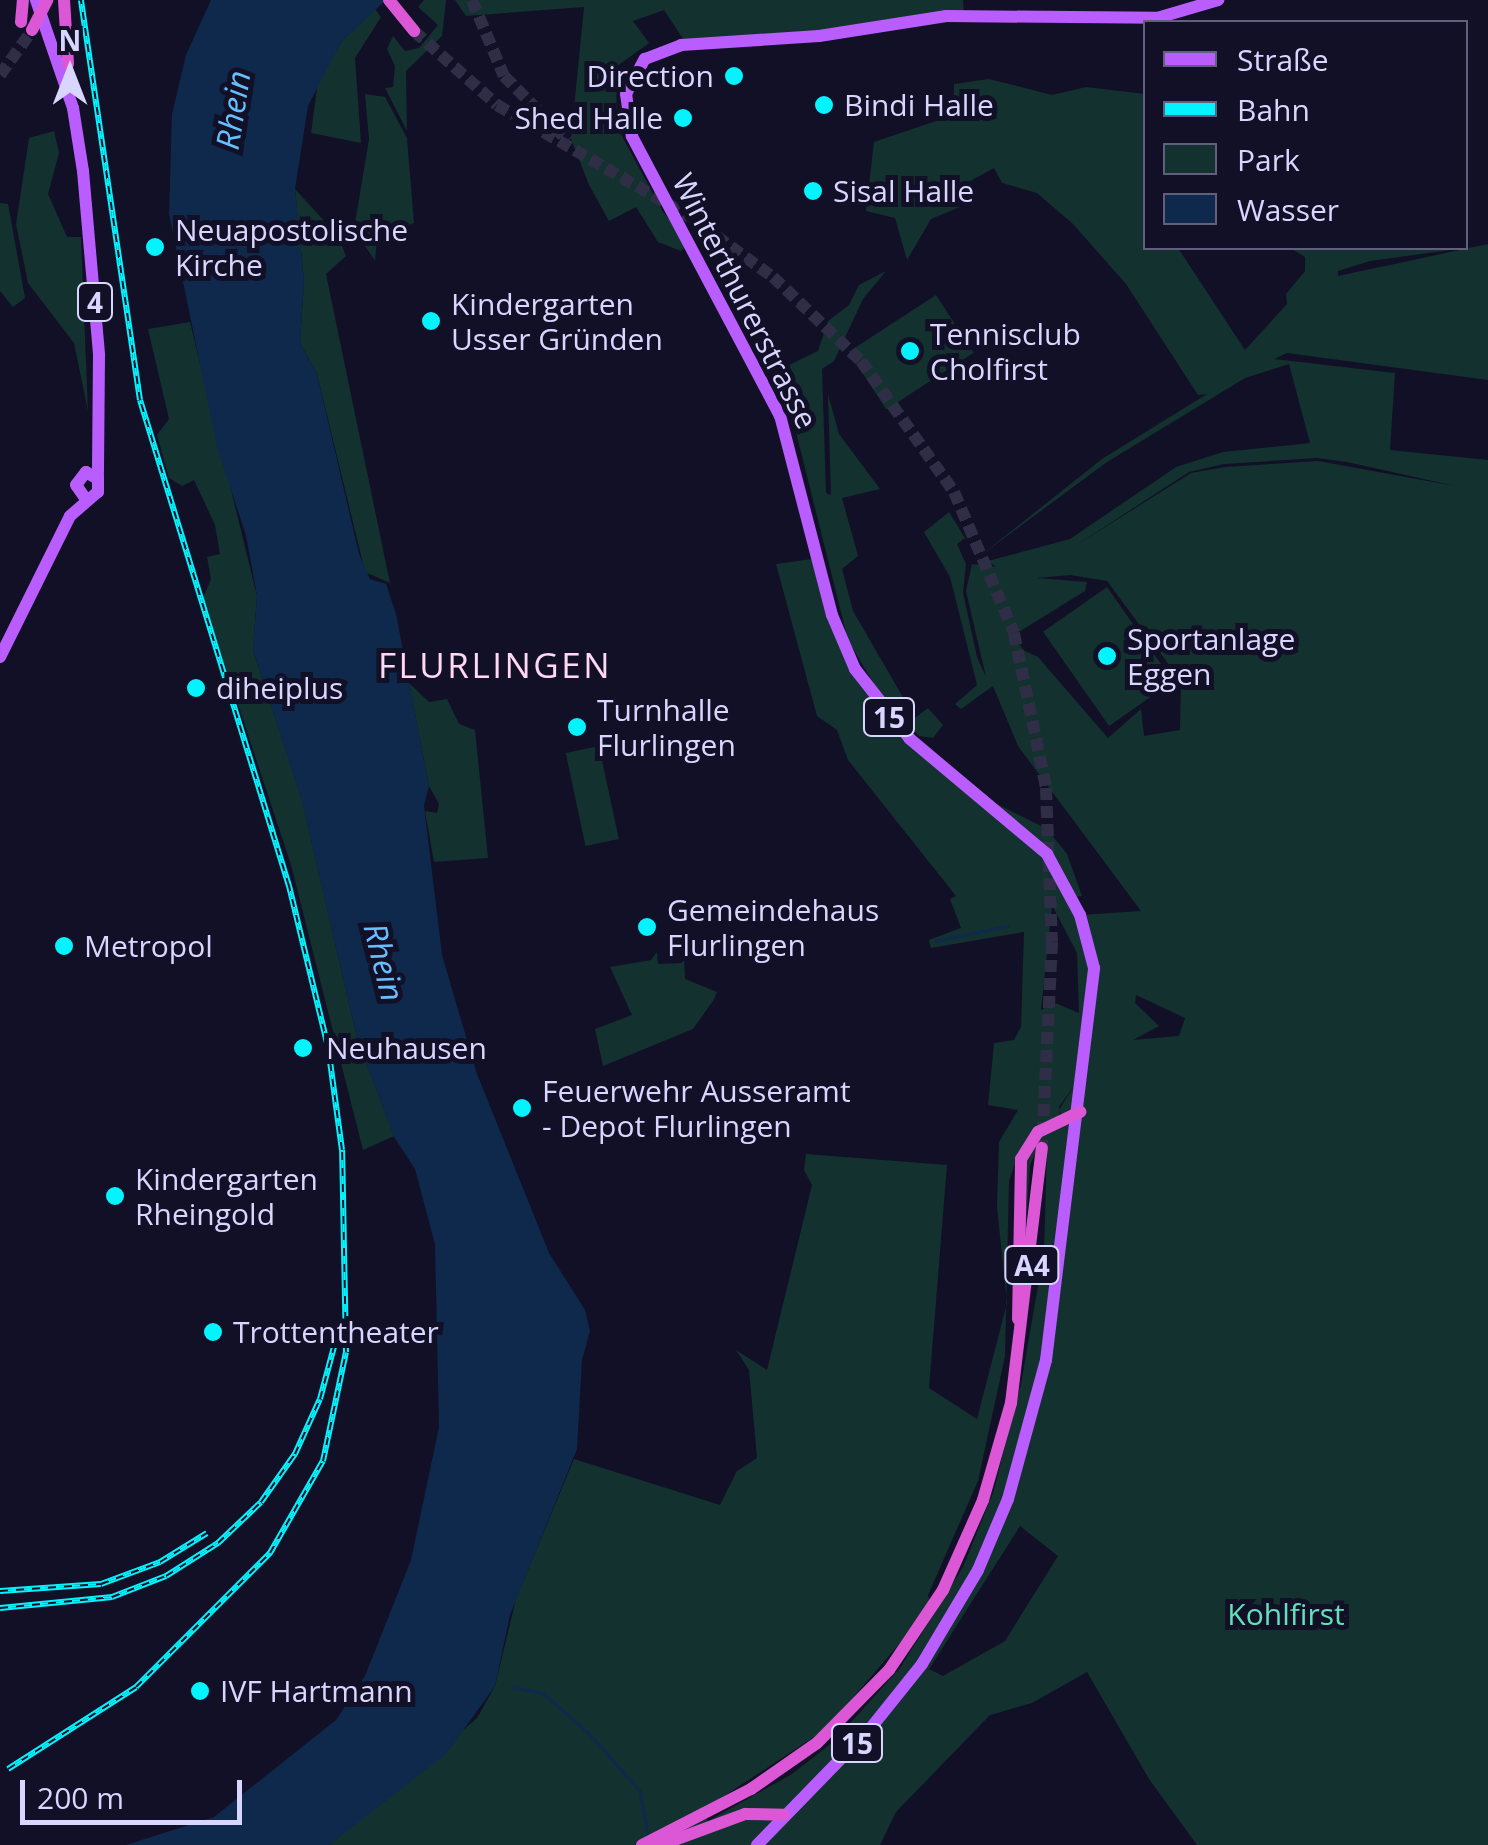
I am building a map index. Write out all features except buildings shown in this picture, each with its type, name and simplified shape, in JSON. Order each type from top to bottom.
[{"type":"highway","points":[[22,0],[27,29],[47,0]]},
{"type":"highway","points":[[64,0],[68,64]]},
{"type":"highway","points":[[389,0],[414,31]]},
{"type":"highway","points":[[1015,1381],[1020,1165],[1038,1132],[1080,1112]]},
{"type":"highway","name":"A4","points":[[642,1845],[676,1834],[802,1755],[890,1670],[966,1542],[1015,1381],[1042,1148]]},
{"type":"highway","points":[[659,1845],[676,1834],[745,1814],[778,1814]]},
{"type":"main road","name":"4","points":[[0,657],[70,516],[85,498],[98,492],[96,310],[73,108],[36,0]]},
{"type":"main road","name":"Winterthurerstrasse","points":[[756,1845],[778,1814],[904,1688],[958,1606],[996,1530],[1039,1395],[1095,984],[1072,896],[1037,843],[910,739],[855,669],[832,615],[780,416],[632,136],[624,111],[632,74],[662,50],[966,16],[1152,19],[1218,0]]},
{"type":"main road","points":[[68,64],[73,108]]},
{"type":"main road","name":"4","points":[[70,516],[96,407]]},
{"type":"main road","points":[[85,498],[78,478],[98,479]]},
{"type":"green space","points":[[424,0],[446,0],[442,36],[406,71],[407,131],[385,88],[393,87],[395,66],[387,49],[393,36],[405,51],[419,48],[438,25],[418,7]]},
{"type":"green space","points":[[455,0],[963,0],[964,16],[687,45],[664,10],[633,21],[649,43],[616,67],[617,127],[663,212],[690,243],[681,251],[658,242],[636,207],[609,221],[589,185],[571,139],[584,7],[466,16]]},
{"type":"green space","points":[[375,9],[381,17],[355,58],[361,143],[311,133],[318,80],[341,42]]},
{"type":"green space","name":"Kohlfirst","points":[[989,79],[1052,95],[1086,87],[1143,94],[1143,250],[1179,250],[1245,350],[1287,304],[1286,294],[1305,271],[1305,257],[1293,250],[1450,250],[1370,261],[1338,271],[1338,276],[1488,244],[1488,380],[1287,353],[1274,359],[1395,373],[1390,450],[1488,460],[1488,1845],[1197,1845],[1149,1779],[1087,1672],[1032,1703],[990,1715],[896,1812],[880,1845],[329,1845],[477,1718],[495,1686],[516,1599],[574,1459],[720,1505],[737,1471],[757,1458],[749,1370],[736,1350],[767,1370],[812,1185],[804,1170],[806,1154],[947,1165],[929,1388],[977,1419],[1006,1306],[1005,1356],[978,1481],[928,1595],[931,1607],[826,1729],[703,1810],[708,1821],[792,1774],[833,1742],[900,1668],[963,1567],[993,1493],[1021,1384],[1044,1251],[1047,1149],[1038,1147],[1030,1165],[1021,1304],[1019,1184],[1033,1141],[1018,1154],[1009,1181],[1006,1297],[997,1207],[999,1142],[1018,1110],[988,1105],[994,1043],[1014,1040],[1021,1027],[1024,932],[931,948],[929,940],[961,928],[950,899],[956,896],[848,760],[837,730],[817,716],[776,564],[819,558],[832,615],[883,711],[985,798],[1047,829],[1067,854],[1082,896],[1073,897],[1080,915],[1141,911],[1018,746],[993,686],[961,709],[955,704],[977,685],[950,577],[924,532],[949,512],[965,538],[957,544],[966,564],[963,593],[977,657],[986,677],[966,591],[972,564],[996,567],[988,561],[1070,539],[1176,467],[1223,452],[1310,443],[1289,364],[1245,378],[1107,462],[980,556],[1102,459],[1207,394],[1198,395],[1126,284],[1073,224],[1037,193],[1002,183],[994,168],[954,190],[960,207],[931,219],[907,260],[895,218],[866,211],[874,142],[954,115],[954,84]],"holes":[[[1317,458],[1455,486],[1318,461],[1225,467],[1191,473],[1075,546],[1189,472],[1224,464]],[[1070,575],[1107,581],[1181,681],[1180,730],[1144,736],[1141,709],[1108,738],[1038,657],[1023,650],[1014,635],[1085,591],[1087,582],[1037,578]],[[1052,905],[1077,953],[1079,1013],[1055,1003],[1041,1010]],[[1136,995],[1185,1018],[1179,1036],[1133,1040],[1159,1026],[1135,1003]],[[1020,1526],[1058,1556],[1005,1641],[943,1676],[929,1669]]]},
{"type":"green space","points":[[365,94],[385,97],[407,138],[414,223],[377,237],[375,261],[354,229],[369,139]]},
{"type":"green space","points":[[54,131],[59,153],[48,194],[67,237],[81,237],[88,411],[74,343],[28,283],[16,224],[29,138]]},
{"type":"green space","points":[[295,189],[338,236],[346,256],[326,274],[390,583],[365,572],[317,374],[300,343],[304,281]]},
{"type":"green space","points":[[0,203],[8,204],[25,298],[13,307],[0,291]]},
{"type":"green space","points":[[886,271],[863,299],[834,361],[822,369],[826,493],[831,495],[828,394],[839,434],[880,489],[842,498],[858,556],[842,569],[853,611],[915,718],[928,708],[943,725],[933,738],[919,736],[880,694],[848,640],[792,416],[778,386],[785,367],[818,351],[828,321],[849,305],[859,285]]},
{"type":"green space","name":"Tennisclub Cholfirst","points":[[936,295],[974,353],[886,410],[849,352]]},
{"type":"green space","points":[[190,322],[257,596],[253,650],[302,800],[357,1038],[394,1136],[363,1150],[291,865],[203,598],[211,579],[207,557],[220,554],[215,525],[194,480],[182,486],[169,478],[157,435],[169,419],[148,329]]},
{"type":"green space","name":"Sportanlage Eggen","points":[[1107,587],[1173,681],[1109,726],[1043,632]]},
{"type":"green space","points":[[409,683],[429,702],[447,699],[459,724],[475,730],[488,858],[434,862],[425,811],[437,813],[439,804],[429,786]]},
{"type":"green space","points":[[599,746],[619,839],[585,846],[566,753]]},
{"type":"green space","points":[[657,952],[658,964],[682,963],[684,957],[685,979],[717,992],[713,1001],[693,1029],[603,1066],[595,1029],[632,1015],[610,967],[651,960]]},
{"type":"water","name":"Rhein","points":[[211,0],[386,0],[341,42],[308,106],[295,189],[304,281],[300,343],[317,374],[359,554],[370,579],[386,584],[396,614],[429,786],[424,806],[442,955],[477,1074],[549,1253],[585,1310],[590,1331],[582,1360],[577,1449],[510,1615],[495,1686],[446,1754],[329,1845],[126,1845],[214,1817],[336,1720],[365,1676],[411,1560],[439,1427],[435,1244],[415,1169],[394,1137],[357,1038],[302,801],[253,650],[257,596],[246,535],[218,451],[169,214],[172,114],[186,55]]},
{"type":"waterway","points":[[936,941],[1007,926]]},
{"type":"waterway","points":[[512,1687],[543,1693],[590,1734],[640,1791],[648,1834]]},
{"type":"tunnel","points":[[472,0],[504,76],[568,141]]},
{"type":"tunnel","points":[[414,31],[497,105],[687,215],[773,277],[861,361],[954,492],[1014,633],[1046,788],[1052,942],[1042,1148]]},
{"type":"tunnel","points":[[0,75],[28,36]]},
{"type":"railway","points":[[8,1769],[136,1687],[270,1553],[323,1461],[346,1352],[342,1150],[328,1047],[289,886],[140,400],[81,0]]},
{"type":"railway","points":[[0,1608],[112,1597],[166,1576],[218,1543],[261,1502],[295,1454],[320,1399],[335,1343]]},
{"type":"railway","points":[[0,1591],[101,1584],[160,1562],[207,1533]]},
{"type":"place","name":"Direction","points":[[734,76]]},
{"type":"place","name":"Bindi Halle","points":[[824,105]]},
{"type":"place","name":"Shed Halle","points":[[683,118]]},
{"type":"place","name":"Sisal Halle","points":[[813,191]]},
{"type":"place","name":"Neuapostolische Kirche","points":[[155,247]]},
{"type":"place","name":"Kindergarten Usser Gründen","points":[[431,321]]},
{"type":"place","name":"Tennisclub Cholfirst","points":[[910,351]]},
{"type":"place","name":"Sportanlage Eggen","points":[[1107,656]]},
{"type":"place","name":"diheiplus","points":[[196,688]]},
{"type":"place","name":"Turnhalle Flurlingen","points":[[577,727]]},
{"type":"place","name":"Gemeindehaus Flurlingen","points":[[647,927]]},
{"type":"place","name":"Metropol","points":[[64,946]]},
{"type":"place","name":"Neuhausen","points":[[303,1048]]},
{"type":"place","name":"Feuerwehr Ausseramt - Depot Flurlingen","points":[[522,1108]]},
{"type":"place","name":"Kindergarten Rheingold","points":[[115,1196]]},
{"type":"place","name":"Trottentheater","points":[[213,1332]]},
{"type":"place","name":"IVF Hartmann","points":[[200,1691]]},
{"type":"district","name":"FLURLINGEN","points":[[495,665]]}]
